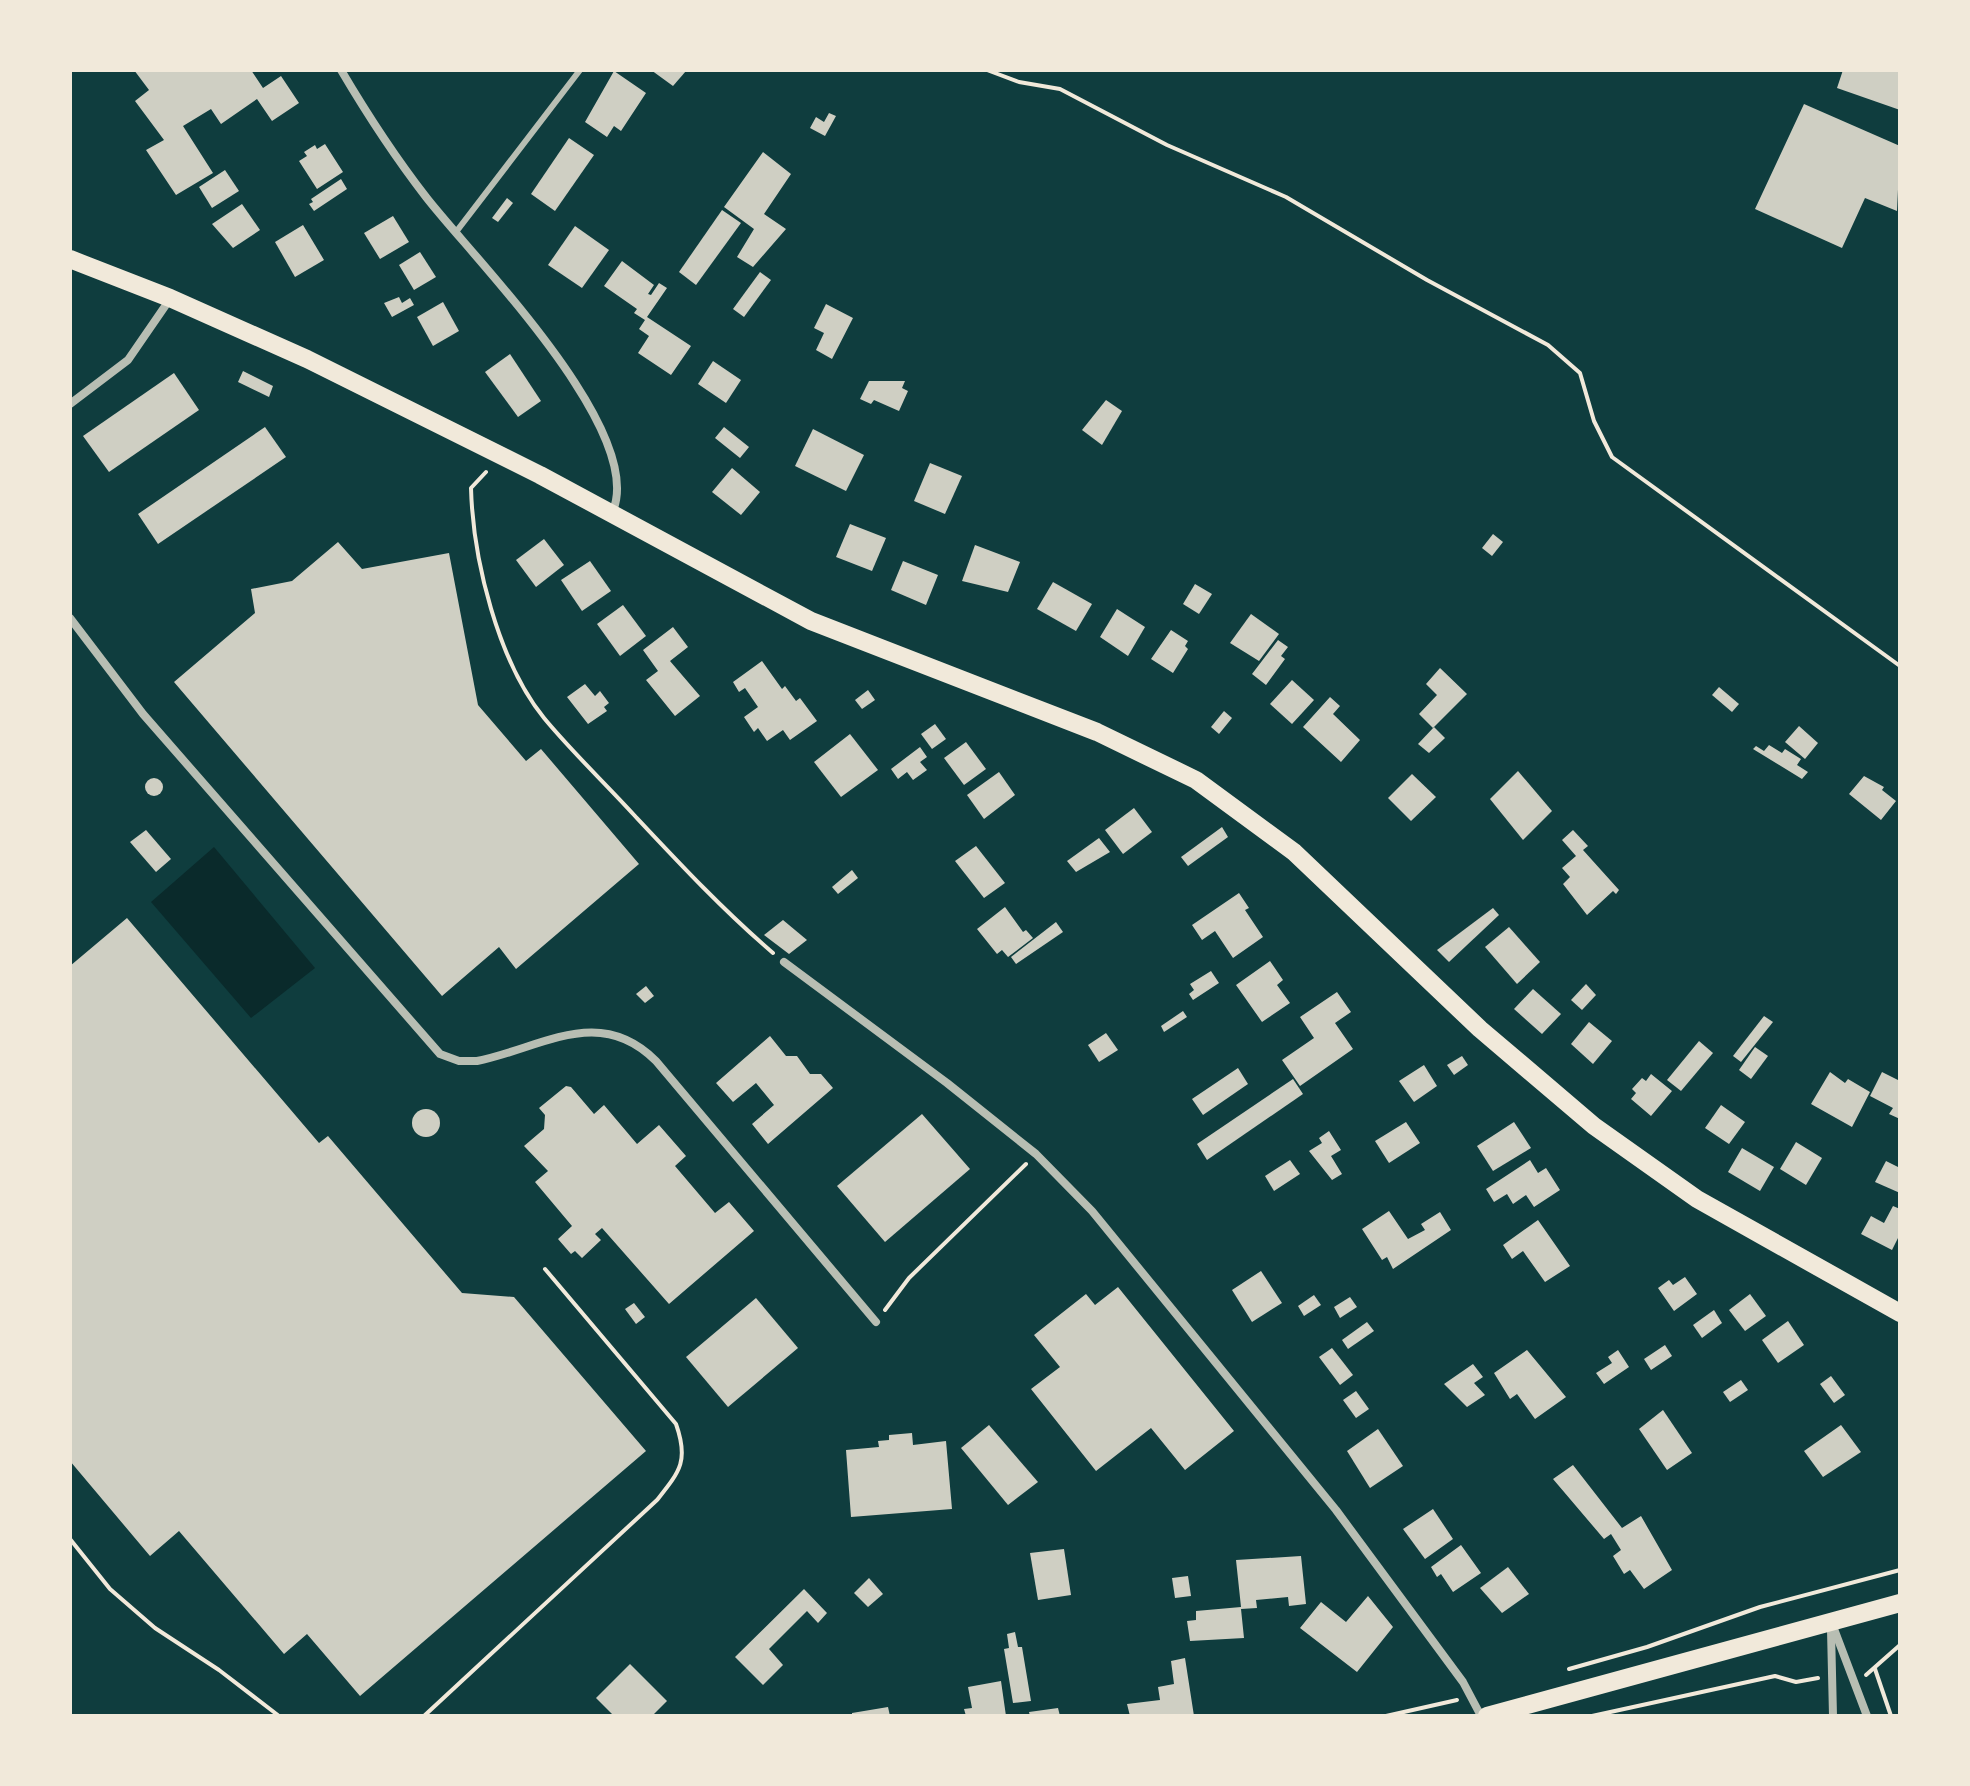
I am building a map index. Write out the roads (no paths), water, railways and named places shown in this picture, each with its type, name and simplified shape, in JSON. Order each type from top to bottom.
[{"type":"main road","points":[[70,259],[170,298],[307,359],[497,453],[811,621],[1097,732],[1196,780],[1294,852],[1480,1029],[1594,1126],[1697,1199],[1900,1313]]},
{"type":"main road","points":[[1484,1716],[1900,1603]]},
{"type":"street","points":[[341,70],[400,162],[528,320],[592,406],[607,435],[615,472],[617,502],[612,514]]},
{"type":"street","points":[[70,404],[128,360],[170,298]]},
{"type":"street","points":[[70,618],[145,716],[440,1054],[459,1061],[477,1061],[587,1031],[618,1035],[637,1044],[656,1061],[876,1322]]},
{"type":"street","points":[[784,962],[947,1083],[1036,1154],[1121,1244],[1336,1510],[1484,1716]]},
{"type":"street","points":[[1831,1621],[1833,1716]]},
{"type":"street","points":[[1831,1621],[1867,1716]]},
{"type":"lane","points":[[456,232],[580,70]]},
{"type":"water","points":[[214,847],[315,968],[251,1018],[151,902]]}]
